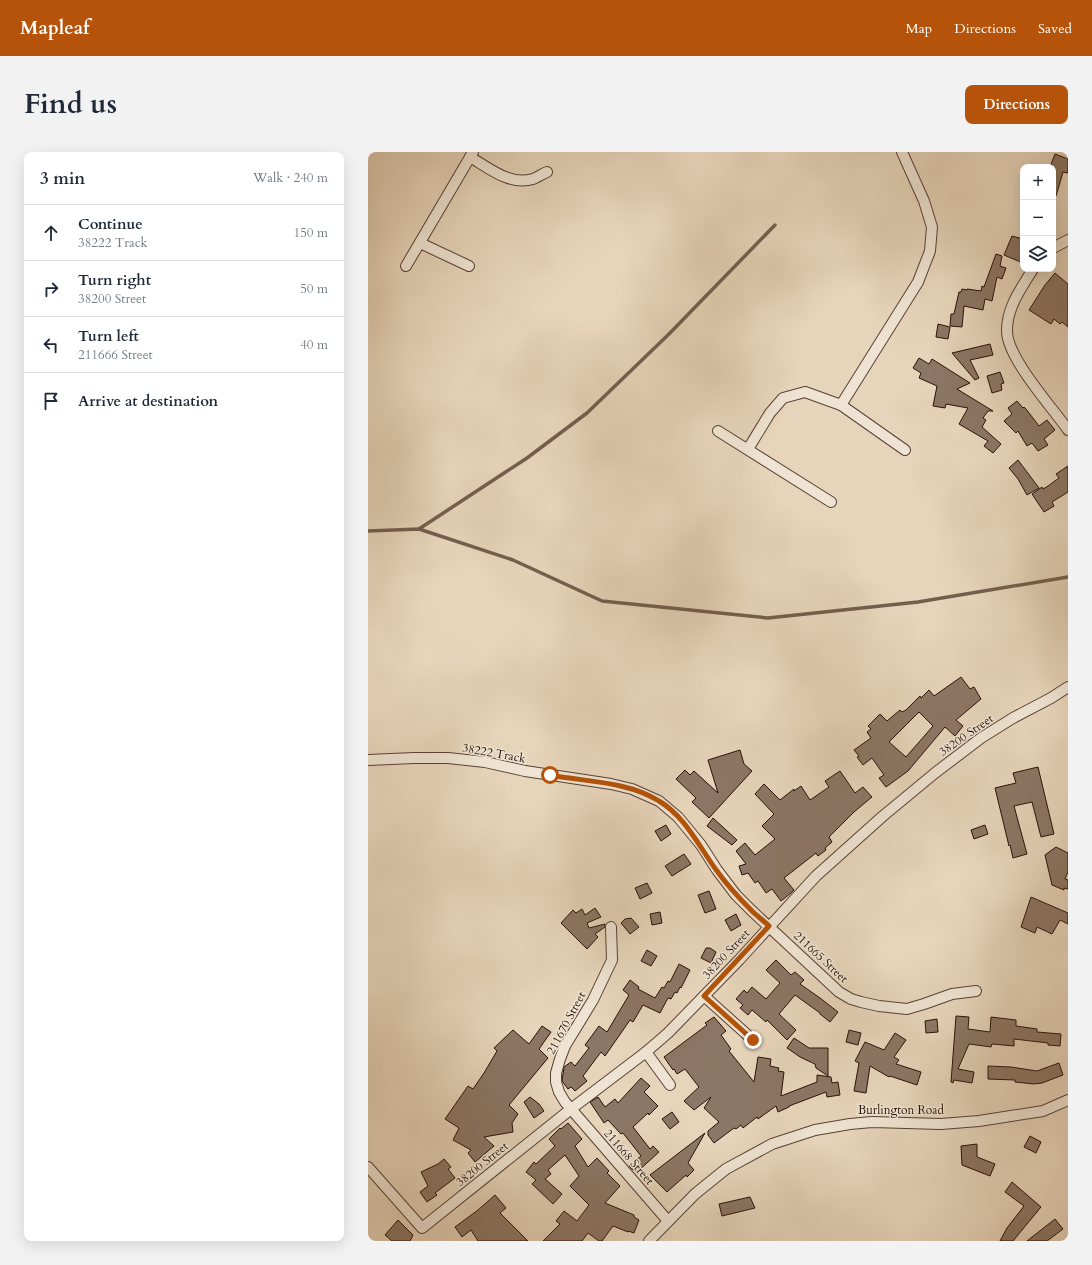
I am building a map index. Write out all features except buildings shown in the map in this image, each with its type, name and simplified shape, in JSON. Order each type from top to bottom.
[{"type":"street","points":[[841,405],[918,282],[930,251],[932,227],[924,202],[902,152]]},
{"type":"street","points":[[406,266],[471,154],[502,176],[518,181],[533,179],[547,172]]},
{"type":"street","points":[[1056,246],[1068,240]]},
{"type":"street","points":[[420,242],[470,266]]},
{"type":"street","points":[[1031,272],[1020,289],[1012,308],[1007,331],[1009,341],[1017,361],[1068,430]]},
{"type":"street","points":[[748,449],[770,413],[783,398],[805,392],[841,405],[905,450]]},
{"type":"street","points":[[718,431],[831,502]]},
{"type":"street","name":"38200 Street","points":[[368,1167],[422,1228],[571,1109],[646,1052],[668,1033],[816,876],[847,847],[935,773],[981,738],[1013,718],[1052,698],[1068,687]]},
{"type":"street","name":"38222 Track","points":[[368,760],[448,758],[485,762],[525,771],[611,784],[632,789],[647,795],[659,801],[678,817],[701,845],[717,870],[736,895],[769,926]]},
{"type":"street","name":"211665 Street","points":[[769,926],[839,992],[850,999],[880,1006],[907,1009],[952,994],[976,991]]},
{"type":"street","name":"211670 Street","points":[[571,1109],[559,1092],[556,1082],[556,1073],[565,1046],[593,1000],[612,960],[612,927]]},
{"type":"street","points":[[704,996],[753,1040]]},
{"type":"street","points":[[646,1052],[670,1085]]},
{"type":"street","name":"Burlington Road","points":[[649,1241],[695,1194],[726,1169],[772,1144],[814,1130],[850,1124],[872,1122],[941,1124],[979,1121],[1043,1110],[1068,1100]]},
{"type":"street","name":"211668 Street","points":[[571,1109],[668,1221]]},
{"type":"waterway","points":[[419,529],[527,458],[587,413],[669,334],[775,225]]},
{"type":"waterway","points":[[368,531],[419,529],[513,560],[602,601],[768,618],[918,602],[1068,577]]},
{"type":"route","points":[[550,775],[611,784],[632,789],[659,801],[678,817],[701,845],[717,870],[736,895],[769,926],[704,996],[753,1040]]}]
